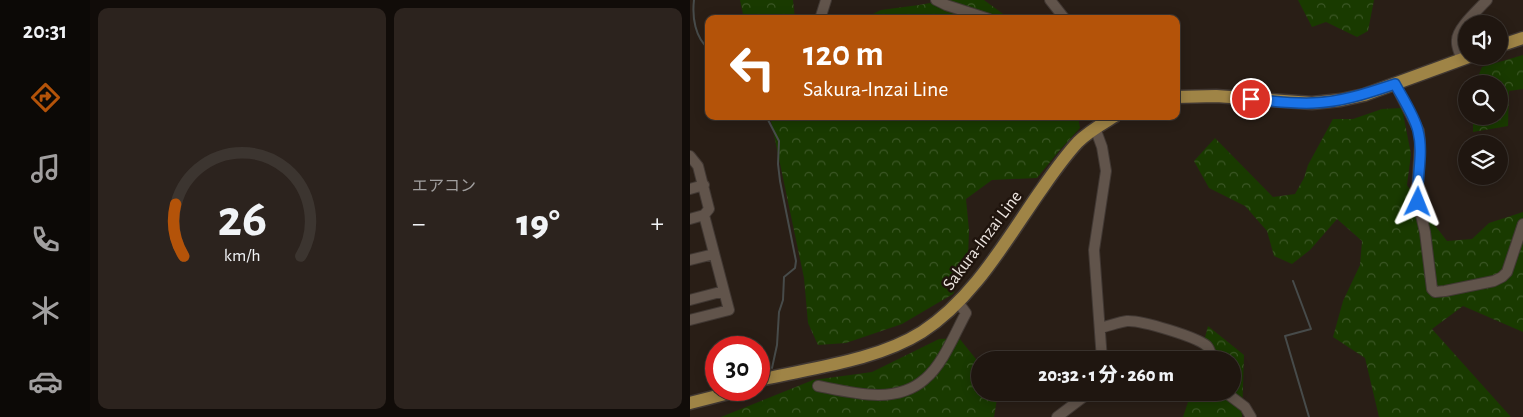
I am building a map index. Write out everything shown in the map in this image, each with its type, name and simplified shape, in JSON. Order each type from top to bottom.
[{"type":"main road","points":[[1508,43],[1523,38]]},
{"type":"main road","points":[[1180,97],[1216,96],[1312,103],[1341,100],[1364,95],[1458,61]]},
{"type":"main road","name":"Sakura-Inzai Line","points":[[770,378],[871,355],[922,332],[958,302],[980,278],[1063,160],[1079,142],[1095,128],[1108,120]]},
{"type":"main road","name":"Sakura-Inzai Line","points":[[770,382],[812,372],[827,366]]},
{"type":"main road","points":[[690,396],[705,393]]},
{"type":"main road","points":[[690,403],[705,399]]},
{"type":"street","points":[[821,15],[826,0]]},
{"type":"street","points":[[936,0],[977,15]]},
{"type":"street","points":[[1050,0],[1062,15]]},
{"type":"street","points":[[1473,15],[1487,0]]},
{"type":"street","points":[[1395,84],[1419,131],[1417,191],[1428,250],[1432,289],[1435,292],[1445,291],[1494,281],[1502,277],[1507,272],[1523,224]]},
{"type":"street","points":[[1095,128],[1102,147],[1106,171],[1094,250],[1101,351]]},
{"type":"street","points":[[690,219],[704,215],[709,210],[698,166],[691,159]]},
{"type":"street","points":[[690,189],[704,185]]},
{"type":"street","points":[[690,320],[729,310],[704,215]]},
{"type":"street","points":[[690,260],[714,254]]},
{"type":"street","points":[[690,300],[724,291]]},
{"type":"street","points":[[818,386],[885,395],[908,390],[931,373],[945,351],[966,313],[958,302]]},
{"type":"street","points":[[1100,328],[1128,321],[1188,337],[1206,345],[1210,351]]},
{"type":"street","points":[[1057,417],[1078,401]]},
{"type":"street","points":[[1238,401],[1245,406],[1251,417]]},
{"type":"green space","points":[[740,0],[793,0],[795,15],[743,15]]},
{"type":"green space","points":[[947,0],[984,0],[1005,15],[871,15],[881,10]]},
{"type":"green space","points":[[1298,0],[1374,0],[1368,31],[1357,37],[1326,22],[1312,27]]},
{"type":"green space","points":[[1523,55],[1523,89],[1509,91],[1508,126],[1473,132],[1473,125],[1508,125],[1508,75],[1479,75],[1482,67],[1508,65],[1508,59]]},
{"type":"green space","points":[[1402,108],[1411,154],[1407,185],[1447,241],[1472,239],[1489,223],[1523,212],[1523,332],[1463,306],[1432,329],[1511,417],[1379,417],[1365,358],[1333,337],[1343,301],[1360,265],[1362,241],[1337,219],[1310,250],[1292,264],[1274,256],[1267,231],[1245,206],[1209,188],[1194,161],[1215,138],[1273,197],[1295,194],[1304,178],[1308,165],[1333,119],[1353,119],[1382,109]]},
{"type":"green space","points":[[771,120],[1079,120],[1080,128],[1037,178],[992,180],[966,199],[969,230],[968,260],[953,294],[902,324],[846,343],[818,345],[808,323],[804,278]]},
{"type":"green space","points":[[1208,326],[1239,351],[1201,351]]},
{"type":"green space","points":[[959,338],[971,353],[971,401],[997,401],[994,417],[721,417],[761,401],[770,401],[770,397],[813,380],[872,372],[939,339]]},
{"type":"green space","points":[[1241,353],[1244,355],[1242,417],[1183,417],[1188,401],[1241,401]]},
{"type":"waterway","points":[[694,0],[696,27],[700,39],[705,45]]},
{"type":"waterway","points":[[768,120],[779,141],[778,164],[780,181],[796,261],[795,268],[784,277],[783,300],[779,312],[777,345],[772,368]]},
{"type":"waterway","points":[[1293,281],[1311,329],[1285,336],[1309,417]]},
{"type":"route","points":[[1251,99],[1312,103],[1341,100],[1364,95],[1395,84],[1419,131],[1418,202]]}]
